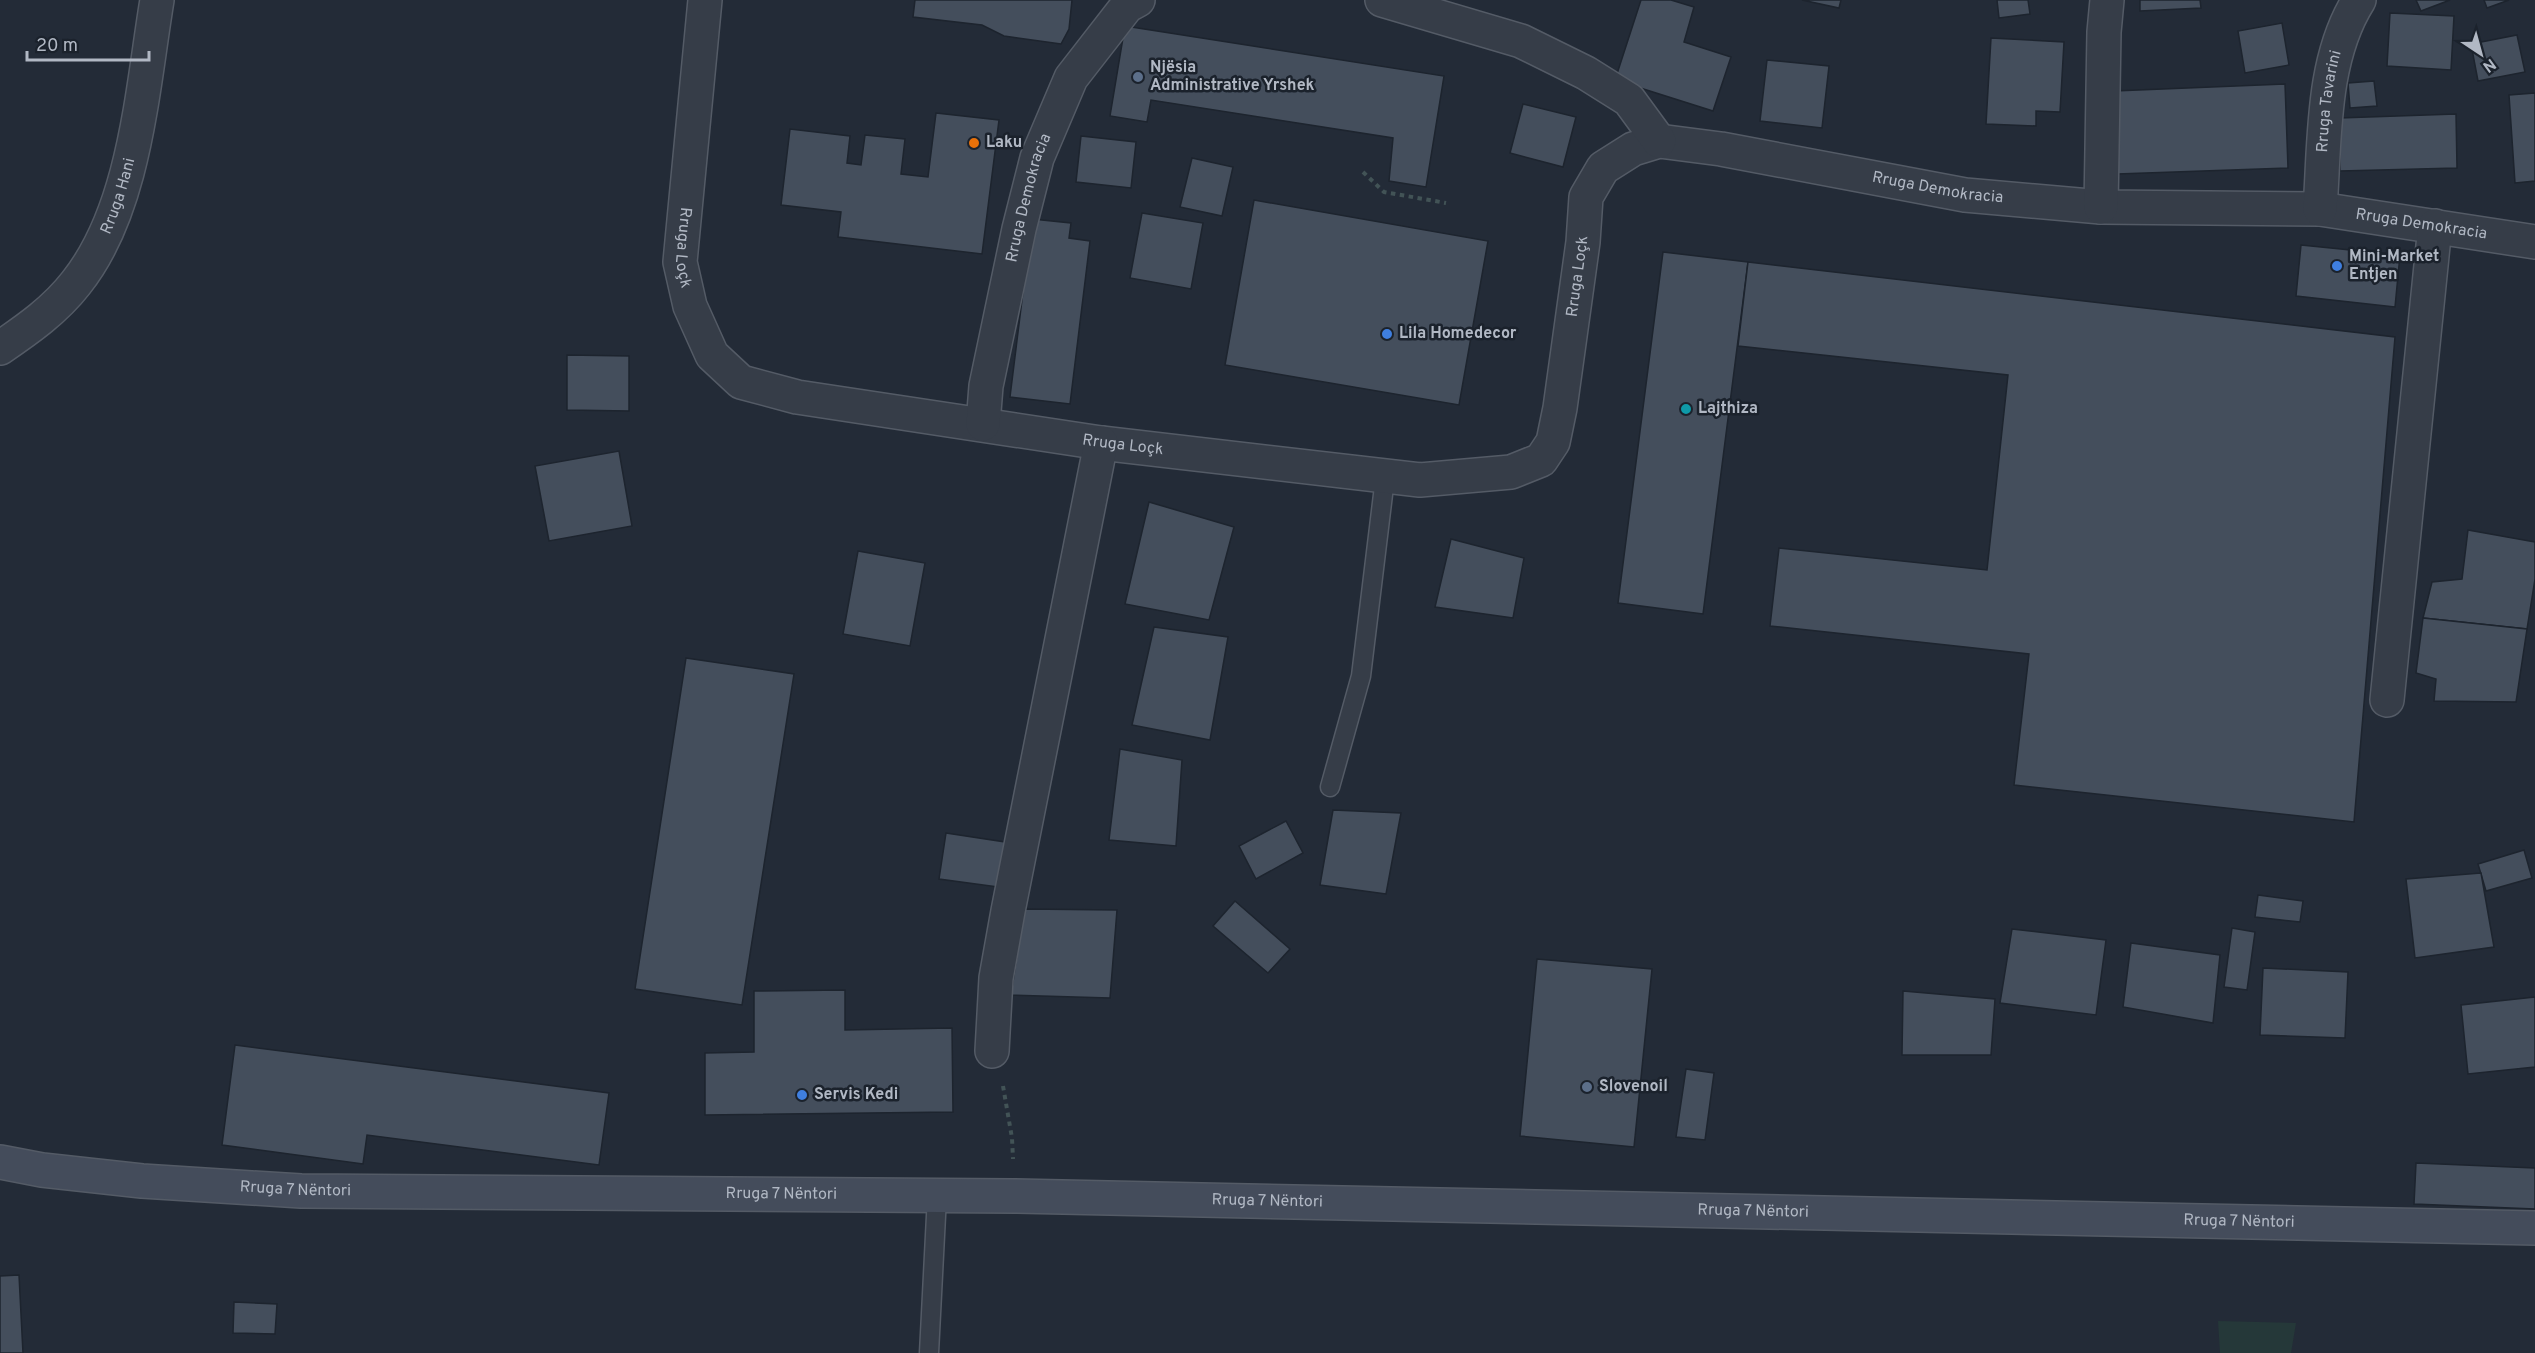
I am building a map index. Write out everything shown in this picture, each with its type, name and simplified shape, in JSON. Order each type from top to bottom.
[{"type":"main road","name":"Rruga 7 Nëntori","points":[[0,1162],[42,1170],[142,1181],[301,1191],[1014,1196],[2535,1228]]},
{"type":"street","name":"Rruga Hani","points":[[0,348],[39,322],[76,284],[98,250],[116,209],[128,167],[157,0]]},
{"type":"street","name":"Rruga Loçk","points":[[705,0],[680,262],[690,306],[712,356],[741,382],[797,397],[1101,444],[1386,478],[1420,480],[1471,478],[1511,472],[1541,460],[1553,442],[1560,408],[1583,242],[1586,196],[1603,168],[1633,148],[1659,141]]},
{"type":"street","name":"Rruga Demokracia","points":[[983,424],[986,386],[1019,229],[1037,158],[1071,78],[1127,6],[1138,0]]},
{"type":"street","points":[[1382,0],[1521,41],[1586,74],[1629,100],[1659,141]]},
{"type":"street","points":[[2101,207],[2104,32],[2107,0]]},
{"type":"street","name":"Rruga Tavarini","points":[[2320,209],[2328,94],[2340,39],[2359,0]]},
{"type":"street","name":"Rruga Demokracia","points":[[1659,141],[1721,149],[1965,195],[2101,207],[2320,209],[2535,242]]},
{"type":"street","points":[[2387,700],[2435,226]]},
{"type":"street","points":[[992,1051],[996,978],[1008,911],[1101,444]]},
{"type":"lane","points":[[1330,786],[1360,676],[1386,478]]},
{"type":"lane","points":[[929,1353],[937,1196]]},
{"type":"path","points":[[1363,172],[1384,192],[1446,203]]},
{"type":"path","points":[[992,1051],[1006,1098],[1012,1138],[1014,1196]]},
{"type":"shaded area","points":[[2218,1321],[2296,1323],[2291,1353],[2220,1353]]},
{"type":"building","points":[[915,0],[1072,0],[1069,29],[1061,44],[1004,36],[982,25],[913,17]]},
{"type":"building","points":[[1641,0],[1671,0],[1694,7],[1684,42],[1731,57],[1713,111],[1615,80]]},
{"type":"building","points":[[1802,0],[1841,0],[1839,8]]},
{"type":"building","points":[[1997,0],[2028,0],[2030,14],[1999,18]]},
{"type":"building","points":[[2140,0],[2200,0],[2201,8],[2140,11]]},
{"type":"building","points":[[2416,0],[2450,0],[2421,11]]},
{"type":"building","points":[[2484,0],[2509,0],[2487,8]]},
{"type":"building","points":[[2390,13],[2454,16],[2451,70],[2387,66]]},
{"type":"building","points":[[2282,23],[2289,65],[2245,73],[2238,31]]},
{"type":"building","points":[[1125,26],[1444,76],[1426,187],[1389,181],[1393,138],[1151,100],[1147,122],[1110,116]]},
{"type":"building","points":[[2517,35],[2525,72],[2478,81],[2471,44]]},
{"type":"building","points":[[1991,38],[2064,42],[2060,112],[2036,111],[2036,126],[1986,124]]},
{"type":"building","points":[[1767,60],[1829,66],[1822,128],[1760,121]]},
{"type":"building","points":[[2374,81],[2377,106],[2350,108],[2348,83]]},
{"type":"building","points":[[2285,84],[2288,168],[2117,174],[2114,91]]},
{"type":"building","points":[[2535,93],[2535,181],[2515,183],[2509,95]]},
{"type":"building","points":[[1523,104],[1576,117],[1563,167],[1510,153]]},
{"type":"building","points":[[936,113],[999,120],[982,254],[838,237],[841,212],[781,205],[790,129],[850,136],[847,163],[861,165],[865,135],[905,139],[901,174],[928,177]]},
{"type":"building","points":[[2456,114],[2457,168],[2340,171],[2339,118]]},
{"type":"building","points":[[1081,136],[1136,142],[1131,188],[1076,182]]},
{"type":"building","points":[[1192,158],[1233,167],[1222,216],[1180,207]]},
{"type":"building","points":[[1254,200],[1488,241],[1459,405],[1225,365]]},
{"type":"building","points":[[1142,213],[1203,223],[1191,289],[1130,278]]},
{"type":"building","points":[[1032,219],[1071,223],[1069,238],[1090,241],[1070,404],[1010,397]]},
{"type":"building","points":[[2301,245],[2400,255],[2395,307],[2296,296]]},
{"type":"building","name":"Lajthiza","points":[[1663,252],[1748,262],[1703,614],[1618,603]]},
{"type":"building","points":[[1748,262],[2395,337],[2354,822],[2014,785],[2029,654],[1770,626],[1779,548],[1987,570],[2008,375],[1738,346]]},
{"type":"building","points":[[567,355],[629,356],[629,411],[567,410]]},
{"type":"building","points":[[619,451],[632,526],[549,541],[535,466]]},
{"type":"building","points":[[1149,502],[1234,527],[1209,620],[1125,604]]},
{"type":"building","points":[[2468,530],[2535,542],[2535,579],[2527,629],[2423,618],[2432,582],[2462,579]]},
{"type":"building","points":[[1451,539],[1524,558],[1513,618],[1435,607]]},
{"type":"building","points":[[858,551],[925,563],[910,646],[843,634]]},
{"type":"building","points":[[2423,618],[2527,629],[2516,702],[2434,701],[2436,679],[2416,673]]},
{"type":"building","points":[[1154,627],[1228,637],[1210,740],[1132,725]]},
{"type":"building","points":[[686,658],[794,674],[742,1005],[635,989]]},
{"type":"building","points":[[1120,749],[1182,760],[1176,846],[1109,840]]},
{"type":"building","points":[[1333,810],[1401,813],[1386,894],[1320,885]]},
{"type":"building","points":[[1286,821],[1303,853],[1256,879],[1239,846]]},
{"type":"building","points":[[946,833],[1005,842],[998,887],[939,879]]},
{"type":"building","points":[[2524,850],[2532,878],[2486,891],[2478,864]]},
{"type":"building","points":[[2481,873],[2494,947],[2415,958],[2406,879]]},
{"type":"building","points":[[2258,895],[2303,901],[2300,922],[2255,917]]},
{"type":"building","points":[[1235,901],[1290,949],[1268,973],[1213,926]]},
{"type":"building","points":[[1024,909],[1117,910],[1110,998],[1011,995]]},
{"type":"building","points":[[2232,928],[2255,932],[2247,990],[2224,987]]},
{"type":"building","points":[[2012,929],[2106,940],[2096,1015],[2000,1003]]},
{"type":"building","points":[[2131,943],[2220,955],[2213,1023],[2123,1007]]},
{"type":"building","points":[[1537,959],[1652,969],[1634,1147],[1520,1136]]},
{"type":"building","points":[[2263,968],[2348,972],[2345,1038],[2260,1035]]},
{"type":"building","points":[[845,990],[845,1030],[952,1028],[953,1112],[705,1115],[705,1053],[754,1052],[754,991]]},
{"type":"building","points":[[1903,991],[1995,999],[1991,1055],[1902,1055]]},
{"type":"building","points":[[2535,997],[2535,1067],[2468,1074],[2461,1005]]},
{"type":"building","points":[[235,1045],[609,1093],[599,1165],[367,1135],[363,1164],[222,1145]]},
{"type":"building","points":[[1686,1069],[1714,1073],[1705,1140],[1676,1137]]},
{"type":"building","points":[[2416,1163],[2535,1168],[2535,1209],[2414,1204]]},
{"type":"building","points":[[19,1275],[23,1353],[0,1353],[0,1276]]},
{"type":"building","points":[[234,1302],[277,1304],[275,1334],[233,1333]]},
{"type":"place","name":"Njësia Administrative Yrshek","points":[[1138,77]]},
{"type":"place","name":"Laku","points":[[974,143]]},
{"type":"place","name":"Mini-Market Entjen","points":[[2337,266]]},
{"type":"place","name":"Lila Homedecor","points":[[1387,334]]},
{"type":"place","name":"Lajthiza","points":[[1686,409]]},
{"type":"place","name":"Slovenoil","points":[[1587,1087]]},
{"type":"place","name":"Servis Kedi","points":[[802,1095]]}]
